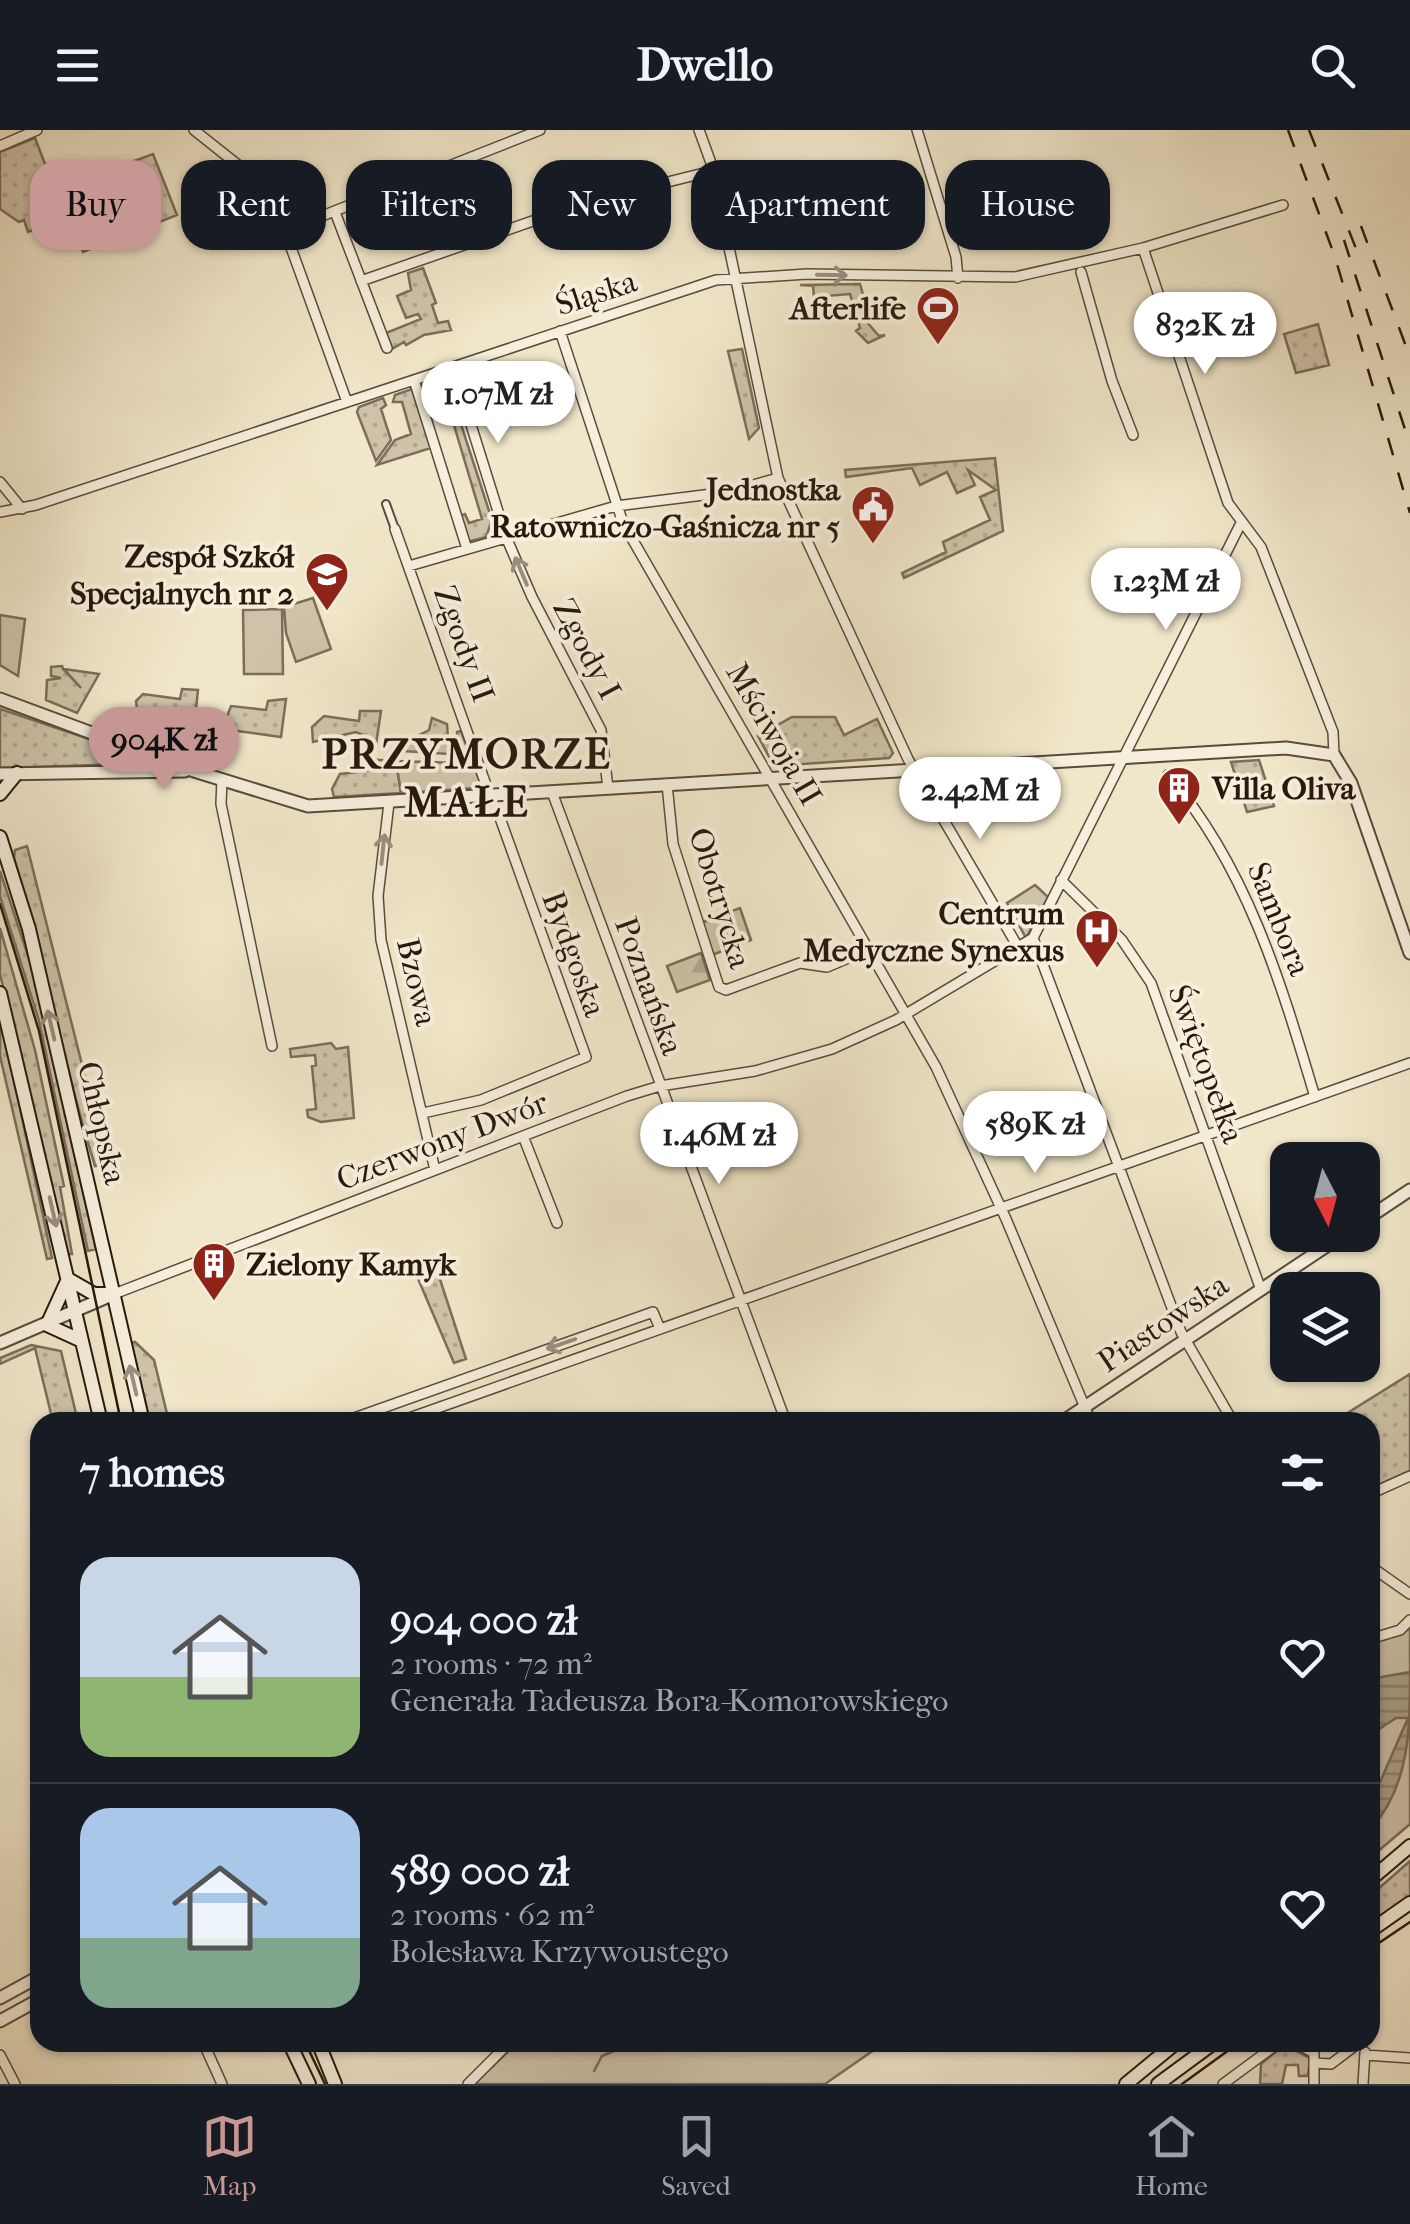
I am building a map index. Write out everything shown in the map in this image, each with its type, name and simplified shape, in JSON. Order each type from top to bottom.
[{"type":"main road","points":[[0,794],[17,773]]},
{"type":"main road","name":"Chłopska","points":[[0,837],[29,930],[142,1412]]},
{"type":"main road","points":[[0,993],[100,1412]]},
{"type":"main road","points":[[68,1279],[94,1294],[114,1294]]},
{"type":"main road","points":[[68,1279],[47,1324],[82,1341]]},
{"type":"main road","points":[[1380,1872],[1410,1846]]},
{"type":"main road","points":[[1380,1925],[1410,1903]]},
{"type":"main road","points":[[294,2052],[309,2084]]},
{"type":"main road","points":[[322,2052],[335,2084]]},
{"type":"main road","points":[[1126,2084],[1165,2052]]},
{"type":"main road","points":[[1158,2084],[1202,2052]]},
{"type":"street","points":[[0,146],[37,130]]},
{"type":"street","points":[[194,130],[232,160]]},
{"type":"street","points":[[326,215],[540,130]]},
{"type":"street","points":[[699,130],[709,160]]},
{"type":"street","points":[[917,130],[956,258],[958,278]]},
{"type":"street","points":[[361,281],[587,202],[691,176]]},
{"type":"street","name":"Śląska","points":[[0,512],[22,509],[734,276],[1016,276],[1143,248],[1283,205]]},
{"type":"street","points":[[334,212],[387,348]]},
{"type":"street","points":[[1143,248],[1228,503],[1262,547],[1333,732],[1334,755],[1351,784],[1410,952]]},
{"type":"street","points":[[291,250],[347,402]]},
{"type":"street","points":[[729,250],[778,478],[915,768],[1018,946]]},
{"type":"street","points":[[1081,272],[1121,414],[1133,435]]},
{"type":"street","name":"Mściwoja II","points":[[560,332],[616,506],[936,1066],[1087,1412]]},
{"type":"street","name":"Zgody I","points":[[452,367],[506,537],[532,598],[602,730],[608,788]]},
{"type":"street","points":[[414,380],[467,549]]},
{"type":"street","points":[[409,566],[616,506],[728,492],[778,478]]},
{"type":"street","points":[[0,482],[22,509]]},
{"type":"street","points":[[386,504],[396,529]]},
{"type":"street","points":[[1227,1412],[1185,1341],[1033,938],[1240,523]]},
{"type":"street","name":"Zgody II","points":[[396,529],[490,796]]},
{"type":"street","points":[[0,699],[194,771],[308,806],[1286,748],[1334,755]]},
{"type":"street","points":[[0,774],[194,771]]},
{"type":"street","name":"Sambora","points":[[1168,775],[1210,829],[1235,874],[1271,957],[1315,1097]]},
{"type":"street","points":[[222,780],[220,794],[272,1046]]},
{"type":"street","name":"Obotrycka","points":[[667,784],[673,844],[684,888],[721,989],[800,962],[827,967],[869,949]]},
{"type":"street","name":"Poznańska","points":[[552,792],[782,1412]]},
{"type":"street","name":"Bzowa","points":[[389,802],[379,924],[435,1170]]},
{"type":"street","name":"Bydgoska","points":[[423,1112],[481,1100],[586,1057],[500,818]]},
{"type":"street","name":"Świętopełka","points":[[1061,880],[1122,940],[1151,983],[1261,1290]]},
{"type":"street","name":"Czerwony Dwór","points":[[114,1294],[660,1086],[793,1062],[832,1050],[906,1014],[1033,938]]},
{"type":"street","points":[[426,1412],[1410,1063]]},
{"type":"street","points":[[523,1136],[557,1224]]},
{"type":"street","points":[[1380,1210],[1410,1190]]},
{"type":"street","name":"Piastowska","points":[[1077,1412],[1318,1252]]},
{"type":"street","points":[[0,1343],[114,1294]]},
{"type":"street","points":[[372,1412],[653,1312],[660,1329]]},
{"type":"street","points":[[1380,1490],[1410,1476]]},
{"type":"street","points":[[1380,1573],[1410,1594]]},
{"type":"street","points":[[1380,1635],[1400,1630],[1410,1620]]},
{"type":"street","points":[[0,1998],[30,1982]]},
{"type":"street","points":[[0,2020],[30,2004]]},
{"type":"street","points":[[207,2052],[222,2084]]},
{"type":"street","points":[[468,2084],[500,2052]]},
{"type":"street","points":[[1223,2084],[1266,2052]]},
{"type":"street","points":[[1306,2052],[1331,2064],[1348,2052]]},
{"type":"street","points":[[1314,2084],[1317,2052]]},
{"type":"street","points":[[1363,2084],[1365,2052]]},
{"type":"street","points":[[0,2055],[15,2084]]},
{"type":"street","points":[[1365,2055],[1410,2058]]},
{"type":"green space","points":[[35,138],[43,160],[30,160],[30,231],[24,220],[19,222],[0,209],[0,152]]},
{"type":"green space","points":[[161,174],[177,215],[161,221]]},
{"type":"green space","points":[[423,268],[436,303],[432,305],[438,323],[448,321],[451,330],[424,335],[392,349],[386,333],[421,319],[418,314],[406,318],[397,296],[411,290],[408,273]]},
{"type":"green space","points":[[860,284],[869,315],[866,321],[879,336],[885,335],[868,343],[856,331],[860,328],[850,294],[814,297],[813,286],[800,285]]},
{"type":"green space","points":[[1318,324],[1329,365],[1296,373],[1284,334]]},
{"type":"green space","points":[[742,349],[759,428],[749,439],[728,351]]},
{"type":"green space","points":[[446,378],[492,520],[486,537],[467,542],[459,516],[465,514],[469,523],[482,519],[445,395],[431,399],[433,408],[427,409],[420,386]]},
{"type":"green space","points":[[412,389],[431,448],[377,465],[395,440],[411,434],[402,402],[393,402],[395,395]]},
{"type":"green space","points":[[383,398],[386,405],[381,409],[391,440],[376,461],[357,412],[359,407]]},
{"type":"green space","points":[[995,458],[1003,531],[904,578],[902,573],[946,552],[943,542],[990,520],[980,497],[996,490],[968,470],[975,485],[957,493],[947,472],[920,485],[912,468],[846,477],[845,470]]},
{"type":"green space","points":[[313,598],[331,649],[296,662],[286,633],[284,607]]},
{"type":"green space","points":[[282,609],[283,674],[244,674],[243,610]]},
{"type":"green space","points":[[0,615],[25,619],[18,676],[0,665]]},
{"type":"green space","points":[[51,667],[63,669],[81,688],[64,669],[99,674],[77,713],[46,700],[47,680],[61,678],[51,676]]},
{"type":"green space","points":[[182,689],[198,690],[194,729],[138,718],[136,701],[143,694],[180,699]]},
{"type":"green space","points":[[286,699],[281,737],[222,729],[231,706],[266,710],[268,701]]},
{"type":"green space","points":[[0,709],[160,763],[0,768]]},
{"type":"green space","points":[[360,711],[381,711],[375,751],[367,751],[363,735],[356,732],[313,742],[312,727],[324,716],[359,721]]},
{"type":"green space","points":[[792,717],[835,717],[844,735],[877,719],[893,753],[889,758],[774,766],[758,736]]},
{"type":"green space","points":[[432,718],[447,724],[449,754],[404,751],[404,743],[429,730]]},
{"type":"green space","points":[[461,731],[480,782],[477,788],[401,793],[396,761],[459,763],[457,732]]},
{"type":"green space","points":[[364,759],[396,761],[401,793],[334,797],[332,789],[340,774],[367,771]]},
{"type":"green space","points":[[1259,760],[1274,806],[1247,812],[1231,762]]},
{"type":"green space","points":[[27,846],[107,1164],[95,1166],[14,858],[15,850]]},
{"type":"green space","points":[[0,871],[32,968],[96,1249],[88,1251],[39,1021],[0,896]]},
{"type":"green space","points":[[1035,885],[1048,897],[1026,938],[1007,903]]},
{"type":"green space","points":[[740,908],[751,940],[712,955],[702,927],[705,921]]},
{"type":"green space","points":[[0,928],[35,1050],[64,1186],[60,1187],[72,1254],[68,1254],[0,974]]},
{"type":"green space","points":[[701,953],[710,980],[677,992],[667,966]]},
{"type":"green space","points":[[0,1015],[52,1258],[47,1259],[0,1056]]},
{"type":"green space","points":[[331,1043],[336,1049],[348,1047],[354,1118],[321,1122],[308,1117],[307,1110],[316,1109],[312,1066],[316,1065],[315,1055],[291,1057],[290,1049]]},
{"type":"green space","points":[[436,1267],[466,1359],[454,1363],[416,1274]]},
{"type":"green space","points":[[135,1342],[154,1360],[167,1412],[148,1412],[131,1343]]},
{"type":"green space","points":[[31,1345],[61,1351],[76,1412],[51,1412],[35,1348],[0,1364],[0,1358]]},
{"type":"green space","points":[[1410,1374],[1410,1471],[1380,1484],[1380,1412],[1349,1412]]},
{"type":"green space","points":[[1410,1629],[1410,1824],[1380,1850],[1380,1640]]},
{"type":"green space","points":[[1410,1861],[1410,1896],[1380,1918],[1380,1887]]},
{"type":"green space","points":[[508,2052],[871,2052],[825,2084],[474,2084]]},
{"type":"green space","points":[[1276,2052],[1298,2052],[1310,2058],[1308,2076],[1299,2076],[1298,2065],[1286,2065],[1282,2084],[1260,2084],[1261,2064]]},
{"type":"shaded area","points":[[1410,1672],[1408,1735],[1405,1756],[1393,1795],[1380,1817],[1380,1782],[1408,1718],[1396,1718],[1380,1728],[1380,1677]]},
{"type":"waterway","points":[[594,2071],[602,2056],[611,2052]]},
{"type":"tram line","points":[[0,904],[39,1031],[119,1412]]},
{"type":"tram line","points":[[1380,1942],[1410,1922]]},
{"type":"tram line","points":[[310,2052],[325,2084]]},
{"type":"tram line","points":[[1182,2084],[1226,2052]]},
{"type":"railway","points":[[1288,130],[1335,257],[1410,513]]},
{"type":"railway","points":[[1309,130],[1357,251]]},
{"type":"railway","points":[[1361,226],[1410,357]]},
{"type":"railway","points":[[1344,240],[1410,445]]},
{"type":"place","name":"Afterlife","points":[[938,346]]},
{"type":"place","name":"Jednostka Ratowniczo-Gaśnicza nr 5","points":[[873,545]]},
{"type":"place","name":"Zespół Szkół Specjalnych nr 2","points":[[327,612]]},
{"type":"place","name":"Villa Oliva","points":[[1179,826]]},
{"type":"place","name":"Centrum Medyczne Synexus","points":[[1097,969]]},
{"type":"place","name":"Zielony Kamyk","points":[[214,1302]]},
{"type":"district","name":"PRZYMORZE MAŁE","points":[[467,778]]}]
